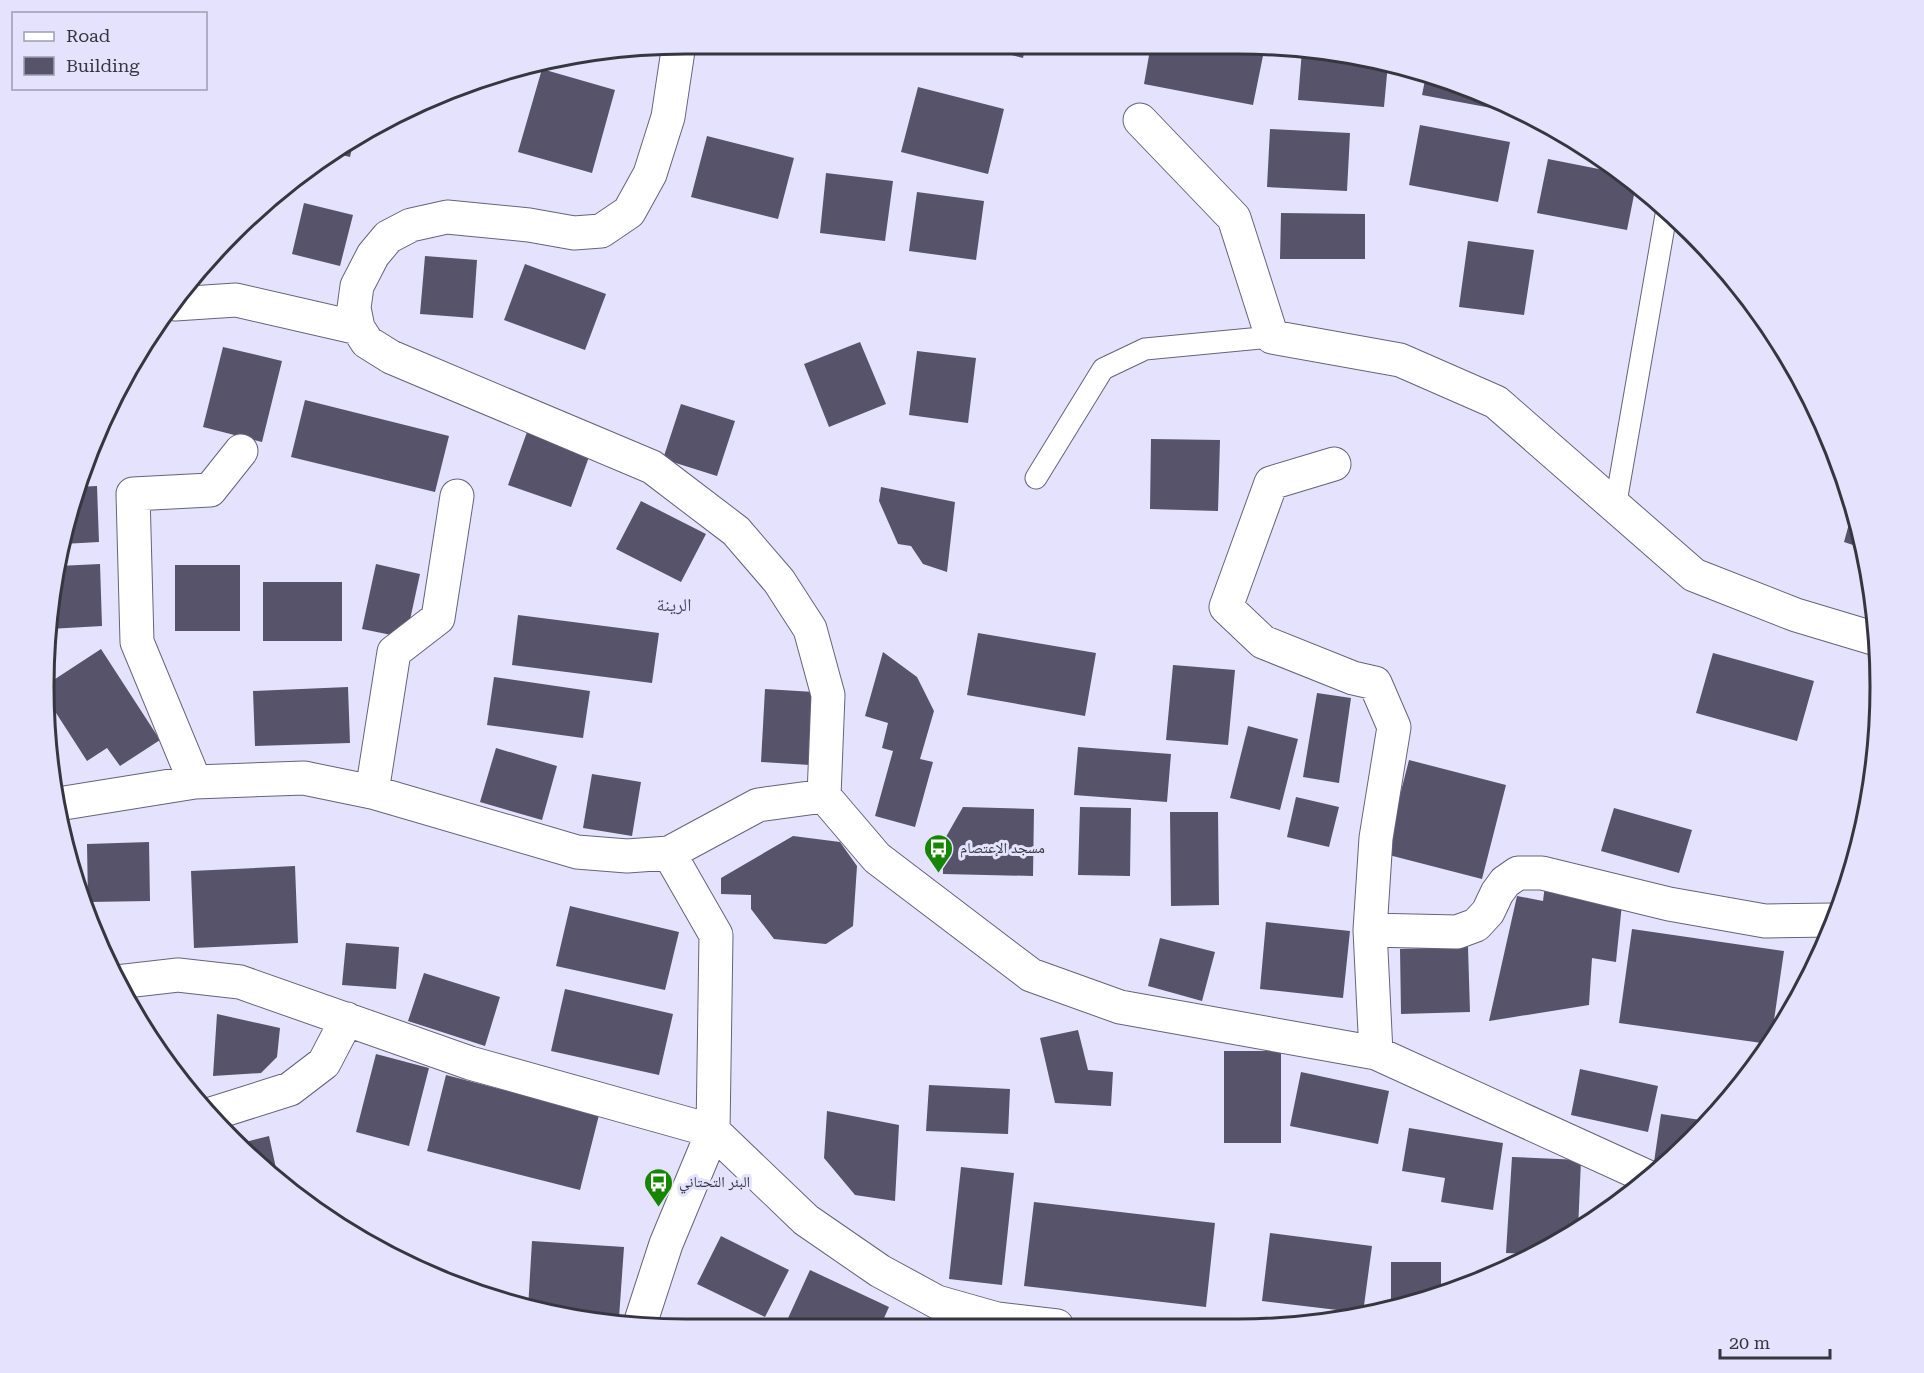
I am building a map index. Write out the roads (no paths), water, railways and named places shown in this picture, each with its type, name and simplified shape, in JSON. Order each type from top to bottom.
[{"type":"street","points":[[677,54],[665,126],[650,174],[629,212],[601,231],[574,233],[529,225],[447,217],[411,225],[388,237],[373,255],[357,286],[354,308],[358,328],[367,342],[391,357],[652,467],[736,531],[779,581],[810,629],[828,695],[824,796],[877,858],[1031,975],[1120,1007],[1376,1053],[1641,1174]]},
{"type":"street","points":[[1140,120],[1234,218],[1272,337],[1400,360],[1496,402],[1694,575],[1796,615],[1868,637]]},
{"type":"street","points":[[183,303],[236,300],[358,328]]},
{"type":"street","points":[[195,782],[137,642],[132,494],[210,490],[241,451]]},
{"type":"street","points":[[1335,464],[1271,483],[1226,607],[1263,642],[1353,678],[1374,683],[1394,727],[1376,838],[1370,930],[1376,1053]]},
{"type":"street","points":[[372,792],[394,652],[438,618],[457,496]]},
{"type":"street","points":[[65,803],[195,782],[304,778],[372,792],[578,852],[627,856],[669,853],[758,805],[824,796]]},
{"type":"street","points":[[642,1318],[666,1244],[714,1131],[716,935],[669,853]]},
{"type":"street","points":[[1370,930],[1457,932],[1476,925],[1488,912],[1505,882],[1518,873],[1542,873],[1669,904],[1765,921],[1825,920]]},
{"type":"street","points":[[127,981],[178,975],[240,982],[470,1063],[714,1131],[806,1220],[880,1271],[937,1302],[997,1319]]},
{"type":"street","points":[[218,1112],[290,1089],[324,1063],[346,1019]]},
{"type":"lane","points":[[1615,508],[1665,220]]},
{"type":"lane","points":[[1036,478],[1103,369],[1145,349],[1272,337]]},
{"type":"place","name":"مسجد الإعتصام","points":[[939,874]]},
{"type":"place","name":"البئر التحتاني","points":[[658,1208]]},
{"type":"district","name":"الرينة","points":[[674,604]]}]
